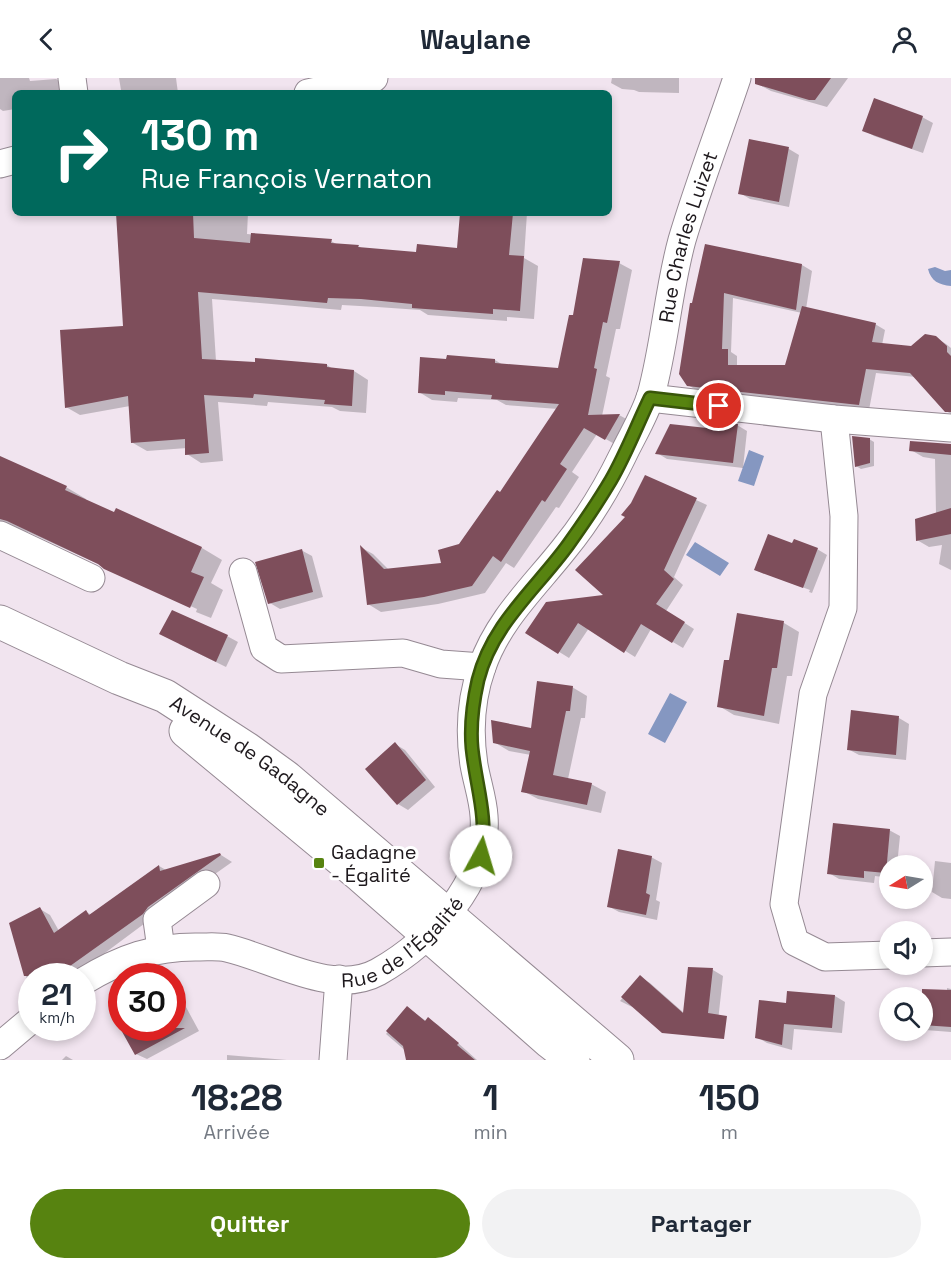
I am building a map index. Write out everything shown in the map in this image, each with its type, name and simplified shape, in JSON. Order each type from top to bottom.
[{"type":"main road","name":"Avenue de Gadagne","points":[[0,622],[119,678],[437,925],[557,1045],[617,1060]]},
{"type":"street","points":[[321,90],[374,78]]},
{"type":"street","name":"Rue Charles Luizet","points":[[650,398],[682,243],[737,78]]},
{"type":"street","points":[[650,398],[951,428]]},
{"type":"street","name":"Rue de l'Égalité","points":[[96,974],[114,964],[161,949],[224,947],[318,978],[339,979],[369,976],[400,957],[437,925],[462,895],[476,870],[484,839],[484,818],[475,767],[472,728],[474,704],[482,667],[499,631],[513,610],[568,545],[611,479],[650,398]]},
{"type":"street","points":[[834,418],[844,516],[843,608],[813,694],[784,904],[795,942],[825,957],[879,955]]},
{"type":"street","points":[[0,535],[91,578]]},
{"type":"street","points":[[243,572],[264,648],[281,658],[403,653],[441,664],[482,667]]},
{"type":"street","points":[[161,949],[157,920],[206,884]]},
{"type":"street","points":[[933,953],[951,952]]},
{"type":"street","points":[[333,1060],[339,979]]},
{"type":"street","points":[[0,1046],[18,1031]]},
{"type":"water","points":[[935,267],[945,271],[951,270],[951,286],[943,285],[933,279],[928,269]]},
{"type":"water","points":[[749,450],[764,456],[754,486],[738,481]]},
{"type":"water","points":[[695,542],[729,563],[720,576],[686,555]]},
{"type":"water","points":[[670,693],[687,702],[665,743],[648,734]]},
{"type":"building","points":[[755,78],[831,78],[815,100],[809,100],[755,84]]},
{"type":"building","points":[[874,98],[923,116],[912,149],[862,131]]},
{"type":"building","points":[[749,139],[789,147],[779,202],[738,194]]},
{"type":"building","points":[[116,216],[193,216],[194,238],[250,243],[251,233],[332,239],[331,243],[416,252],[417,244],[457,248],[460,216],[513,216],[509,255],[524,256],[520,311],[493,309],[493,314],[412,308],[412,304],[361,299],[328,298],[327,303],[198,292],[202,359],[255,362],[255,358],[327,364],[327,367],[354,370],[352,406],[324,404],[325,400],[254,394],[253,398],[204,395],[209,453],[185,455],[185,439],[131,443],[128,396],[65,408],[60,330],[123,326]]},
{"type":"building","points":[[705,244],[802,264],[796,310],[724,293],[722,349],[728,349],[728,365],[785,365],[802,306],[876,323],[872,342],[911,346],[925,334],[936,336],[947,346],[947,352],[951,356],[951,412],[945,412],[910,373],[866,369],[859,405],[687,386],[679,374],[690,303],[692,303]]},
{"type":"building","points":[[583,258],[620,261],[607,323],[603,322],[588,415],[620,414],[605,440],[584,428],[560,464],[567,469],[545,502],[542,500],[501,562],[493,556],[472,586],[424,597],[367,605],[360,545],[384,569],[441,563],[438,550],[459,544],[497,490],[500,492],[559,404],[491,399],[492,395],[445,391],[445,395],[418,393],[420,357],[446,359],[447,355],[495,359],[495,363],[558,368],[569,315],[573,315]]},
{"type":"building","points":[[710,421],[738,424],[733,463],[655,454],[670,424],[716,429]]},
{"type":"building","points":[[852,436],[870,438],[870,463],[855,467]]},
{"type":"building","points":[[910,441],[951,444],[951,455],[909,451]]},
{"type":"building","points":[[0,456],[67,486],[65,490],[114,512],[116,508],[202,547],[191,572],[204,577],[190,608],[0,519]]},
{"type":"building","points":[[645,475],[697,498],[664,570],[674,579],[656,604],[685,622],[672,643],[641,624],[624,653],[578,623],[558,654],[525,633],[546,602],[603,595],[575,570],[625,517],[621,515],[631,503]]},
{"type":"building","points":[[951,508],[951,534],[916,541],[915,519]]},
{"type":"building","points":[[768,534],[792,543],[794,539],[818,548],[803,588],[754,570]]},
{"type":"building","points":[[302,549],[313,592],[268,604],[255,562]]},
{"type":"building","points":[[172,610],[228,635],[216,662],[159,634]]},
{"type":"building","points":[[737,613],[784,621],[777,668],[772,668],[764,716],[717,707],[724,660],[729,660]]},
{"type":"building","points":[[537,681],[573,686],[570,711],[566,711],[553,775],[592,783],[587,805],[521,792],[530,751],[493,743],[491,720],[531,728]]},
{"type":"building","points":[[851,710],[899,716],[896,755],[847,750]]},
{"type":"building","points":[[395,742],[426,780],[397,805],[365,769]]},
{"type":"building","points":[[833,823],[890,829],[888,855],[879,855],[879,872],[864,871],[864,878],[827,874]]},
{"type":"building","points":[[618,849],[652,856],[646,893],[650,895],[646,915],[607,907]]},
{"type":"building","points":[[220,853],[221,855],[74,963],[20,963],[9,923],[40,907],[54,933],[86,910],[89,915],[159,865],[160,871]]},
{"type":"building","points":[[688,967],[713,968],[708,1013],[727,1016],[724,1039],[662,1033],[621,997],[640,975],[683,1013]]},
{"type":"building","points":[[933,989],[951,990],[951,1027],[933,1026]]},
{"type":"building","points":[[787,991],[835,995],[832,1028],[784,1024],[782,1045],[755,1038],[759,1000],[786,1003]]},
{"type":"building","points":[[407,1006],[425,1021],[428,1017],[475,1060],[406,1060],[403,1046],[386,1031]]},
{"type":"building","points":[[127,1041],[161,1041],[135,1055]]},
{"type":"place","name":"Gadagne - Égalité","points":[[319,863]]},
{"type":"route","points":[[481,856],[484,818],[472,746],[472,728],[478,681],[490,648],[513,610],[568,545],[611,479],[650,398],[719,406]]}]
